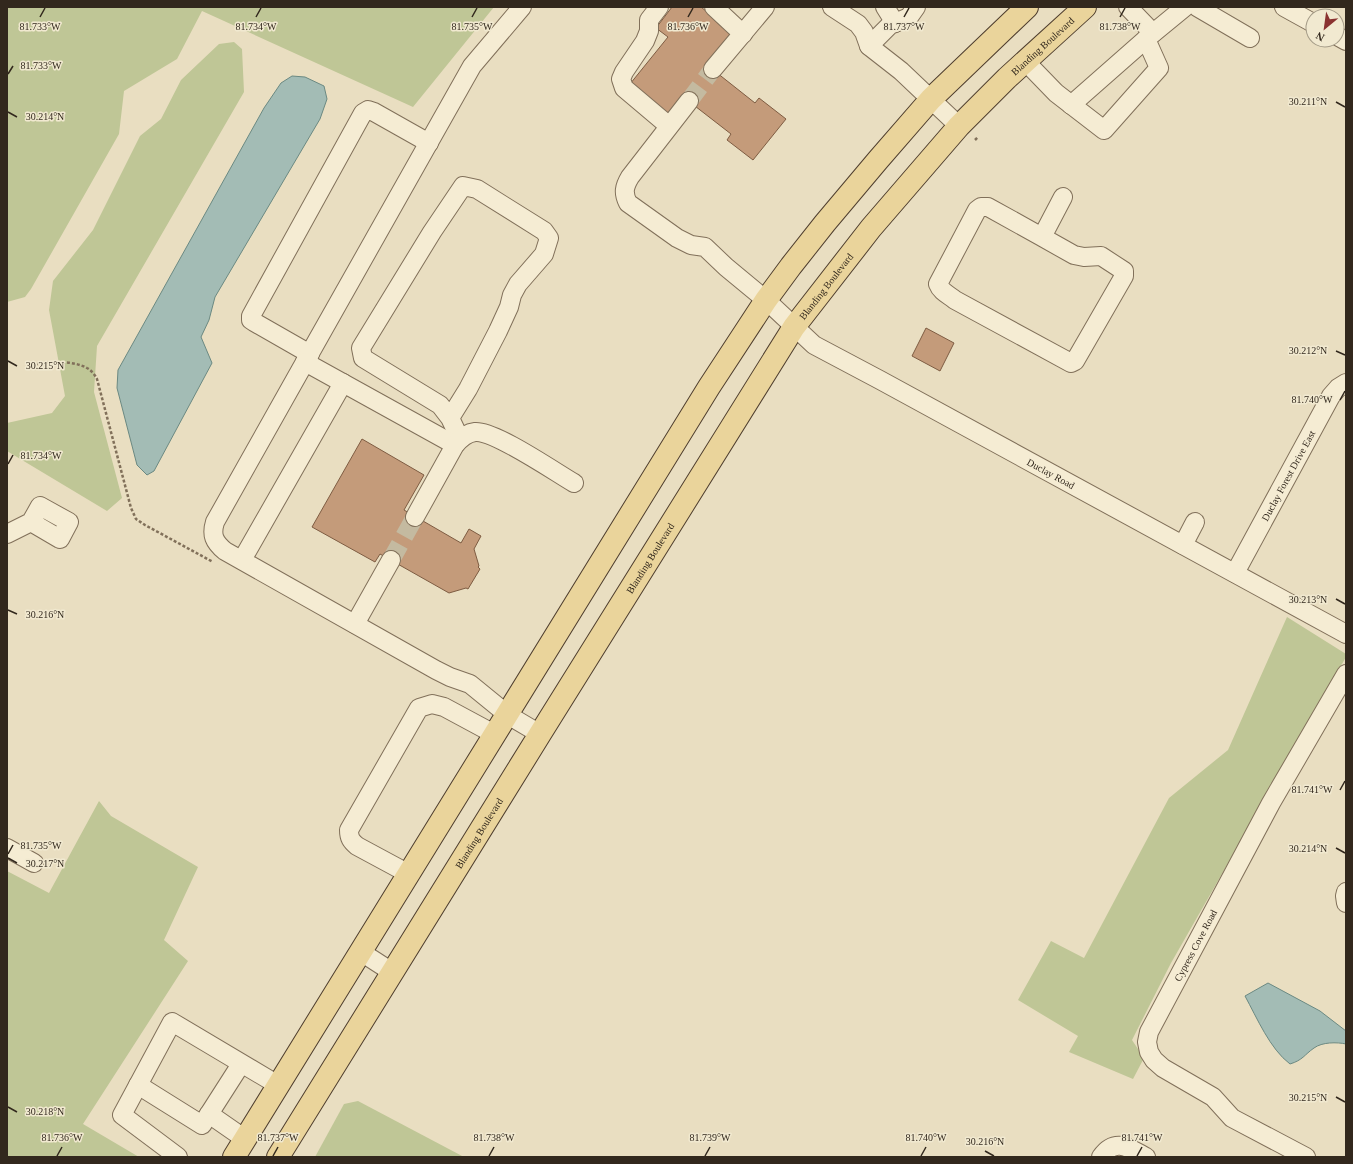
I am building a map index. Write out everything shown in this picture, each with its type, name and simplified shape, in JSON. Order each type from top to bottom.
[{"type":"main road","name":"Blanding Boulevard","points":[[278,1157],[794,327],[871,228],[967,133],[1025,61],[1085,7]]},
{"type":"main road","points":[[240,1148],[709,387],[766,300],[825,223],[931,99],[1018,10]]},
{"type":"street","points":[[522,7],[472,66],[214,526],[213,536],[216,542],[225,551],[450,677],[470,684],[508,715],[540,734]]},
{"type":"street","points":[[659,7],[649,20],[645,41],[624,72],[621,79],[624,88],[669,126]]},
{"type":"street","points":[[714,7],[743,34]]},
{"type":"street","points":[[713,69],[765,7]]},
{"type":"street","points":[[832,7],[858,24],[864,32],[869,46],[901,71],[967,133]]},
{"type":"street","points":[[885,7],[895,23]]},
{"type":"street","points":[[869,46],[890,25],[909,17],[916,7]]},
{"type":"street","points":[[1025,61],[1056,93],[1104,130],[1159,68],[1149,36],[1128,7]]},
{"type":"street","points":[[1072,105],[1149,36],[1185,7]]},
{"type":"street","points":[[1197,7],[1224,13],[1250,38]]},
{"type":"street","points":[[1294,9],[1305,17]]},
{"type":"street","name":"Duclay Road","points":[[689,101],[630,177],[625,186],[624,195],[628,203],[678,238],[691,245],[704,247],[766,300],[814,345],[1346,634]]},
{"type":"street","points":[[429,142],[374,112],[368,110],[363,113],[251,316],[251,320],[343,383],[457,442]]},
{"type":"street","points":[[450,418],[468,389],[498,331],[509,307],[512,295],[518,284],[544,254],[548,238],[544,231],[477,189],[464,186],[432,232],[361,348],[363,358],[440,405],[450,418],[457,442]]},
{"type":"street","points":[[1042,237],[1063,197]]},
{"type":"street","points":[[981,207],[988,207],[1042,237],[1074,255],[1084,257],[1101,256],[1124,271],[1124,276],[1075,362],[1071,363],[955,300],[938,286],[977,210],[981,207]]},
{"type":"street","points":[[242,560],[343,383]]},
{"type":"street","name":"Duclay Forest Drive East","points":[[1234,573],[1331,396],[1338,388],[1346,383]]},
{"type":"street","points":[[415,517],[457,442],[474,432],[491,435],[574,483]]},
{"type":"street","points":[[7,534],[31,522]]},
{"type":"street","points":[[1183,545],[1195,522]]},
{"type":"street","points":[[355,624],[391,560]]},
{"type":"street","name":"Cypress Cove Road","points":[[1306,1157],[1232,1118],[1213,1097],[1163,1068],[1151,1056],[1147,1042],[1149,1032],[1270,803],[1346,674]]},
{"type":"street","points":[[409,874],[357,846],[351,841],[349,830],[419,708],[432,704],[444,707],[496,734]]},
{"type":"street","points":[[7,848],[34,863]]},
{"type":"street","points":[[1346,892],[1346,903]]},
{"type":"street","points":[[361,952],[392,972]]},
{"type":"street","points":[[178,1157],[122,1115],[172,1022],[278,1085]]},
{"type":"street","points":[[138,1085],[202,1125],[243,1065]]},
{"type":"street","points":[[209,1114],[240,1148]]},
{"type":"street","points":[[1101,1157],[1109,1148],[1118,1145],[1127,1147],[1146,1157]]},
{"type":"path","points":[[967,133],[978,136]]},
{"type":"path","points":[[37,364],[55,361],[76,364],[87,368],[94,374],[97,379],[131,508],[136,519],[215,563]]},
{"type":"green space","points":[[7,7],[494,7],[413,107],[202,11],[177,59],[124,91],[119,134],[31,289],[25,297],[7,302]]},
{"type":"green space","points":[[234,42],[242,49],[244,92],[97,346],[94,392],[122,498],[107,511],[7,451],[7,423],[52,413],[65,396],[49,310],[53,281],[93,230],[140,136],[161,119],[181,80],[219,44]]},
{"type":"green space","points":[[1287,617],[1346,654],[1346,657],[1171,963],[1132,1040],[1144,1058],[1133,1079],[1069,1052],[1078,1036],[1018,1000],[1051,941],[1084,958],[1169,798],[1228,750]]},
{"type":"green space","points":[[99,801],[111,816],[198,867],[164,940],[188,961],[83,1124],[139,1157],[7,1157],[7,871],[49,893]]},
{"type":"green space","points":[[358,1101],[464,1157],[315,1157],[344,1104]]},
{"type":"water","points":[[292,76],[305,77],[324,86],[327,99],[320,119],[215,297],[209,320],[201,337],[212,363],[154,471],[147,475],[137,465],[117,388],[118,370],[264,108],[281,83]]},
{"type":"water","points":[[1268,983],[1320,1011],[1346,1031],[1346,1044],[1334,1043],[1317,1046],[1301,1059],[1290,1064],[1270,1042],[1245,996]]},
{"type":"building","points":[[672,7],[701,7],[733,33],[707,65],[755,103],[759,98],[786,119],[753,160],[727,140],[731,134],[682,96],[668,114],[630,84],[668,37],[656,28]]},
{"type":"building","points":[[926,328],[954,343],[940,371],[912,356]]},
{"type":"building","points":[[362,439],[424,475],[404,510],[461,543],[469,529],[481,536],[474,549],[478,567],[480,569],[468,589],[466,588],[449,593],[380,554],[375,562],[312,527]]},
{"type":"tunnel","points":[[689,101],[713,69]]},
{"type":"tunnel","points":[[391,560],[415,517]]}]
